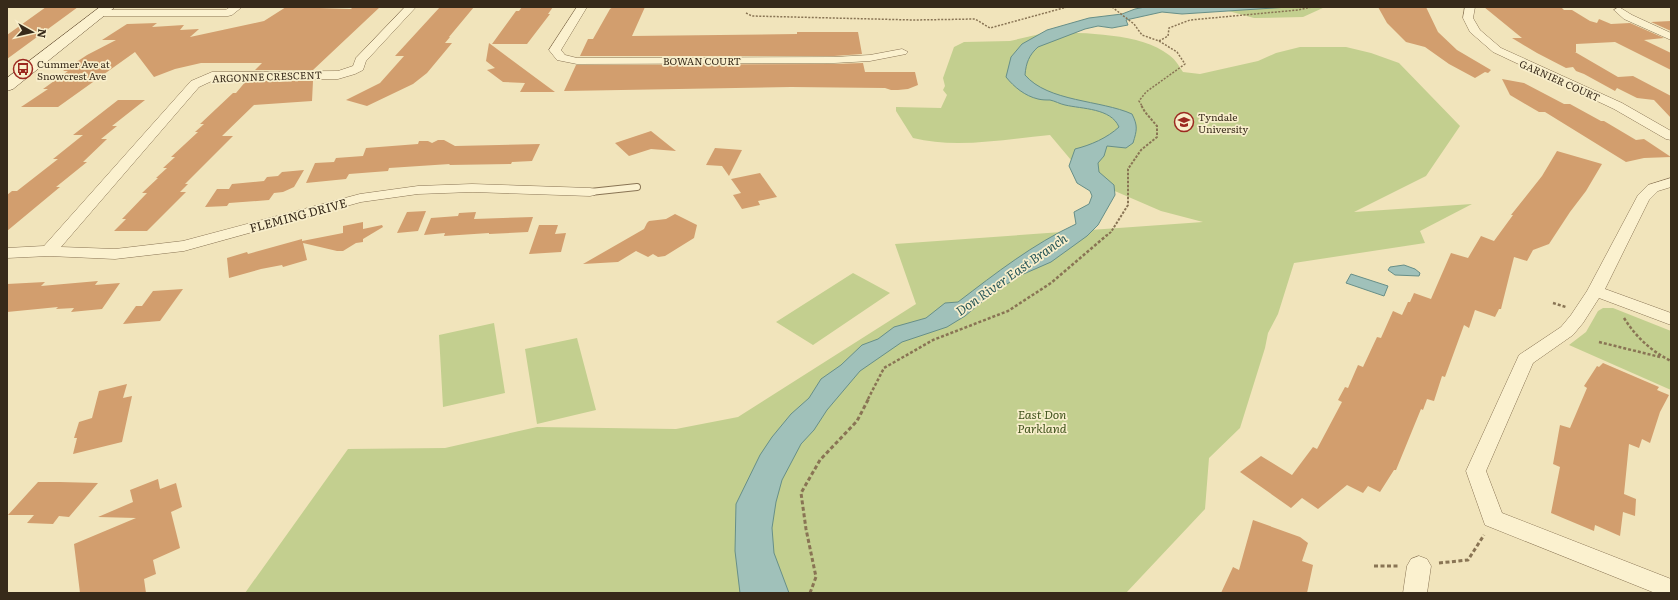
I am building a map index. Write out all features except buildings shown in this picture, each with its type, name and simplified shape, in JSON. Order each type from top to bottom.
[{"type":"street","points":[[11,80],[104,10],[228,13],[237,7]]},
{"type":"street","name":"ARGONNE CRESCENT","points":[[49,251],[195,84],[212,76],[338,75],[351,72],[359,68],[360,60],[411,7]]},
{"type":"street","name":"BOWAN COURT","points":[[582,7],[555,50],[561,58],[577,61],[834,60],[870,58],[902,52]]},
{"type":"street","name":"GARNIER COURT","points":[[1470,7],[1468,18],[1475,32],[1497,50],[1618,106],[1671,136]]},
{"type":"street","points":[[1633,7],[1618,10],[1628,17],[1671,37]]},
{"type":"street","points":[[1671,182],[1653,188],[1643,198],[1595,291],[1577,319],[1567,331],[1525,359],[1476,471],[1493,519],[1671,589]]},
{"type":"street","name":"FLEMING DRIVE","points":[[7,253],[49,251],[115,254],[184,246],[360,198],[418,190],[472,188],[590,192]]},
{"type":"street","points":[[1595,291],[1671,319]]},
{"type":"street","points":[[1415,593],[1420,566]]},
{"type":"lane","points":[[590,192],[637,187]]},
{"type":"path","points":[[746,13],[752,16],[914,20],[975,19],[990,28],[1067,7]]},
{"type":"path","points":[[810,593],[816,576],[806,529],[801,493],[820,460],[857,421],[884,368],[933,340],[1008,311],[1051,283],[1111,232],[1128,205],[1128,169],[1141,150],[1157,137],[1157,126],[1145,112],[1139,101],[1146,92],[1185,64],[1177,52],[1142,35],[1134,24],[1112,7]]},
{"type":"path","points":[[1159,42],[1168,36],[1169,28],[1190,20],[1298,10],[1312,7]]},
{"type":"path","points":[[1622,316],[1647,346],[1663,358]]},
{"type":"path","points":[[1599,342],[1671,361]]},
{"type":"path","points":[[1420,566],[1468,560],[1480,543],[1493,519]]},
{"type":"green space","points":[[1214,7],[1325,7],[1303,17],[1254,18]]},
{"type":"green space","name":"East Don Parkland","points":[[1049,32],[1095,34],[1128,38],[1144,42],[1169,55],[1183,72],[1200,74],[1258,61],[1276,53],[1300,47],[1346,47],[1371,53],[1399,63],[1460,126],[1426,176],[1354,212],[1472,204],[1420,231],[1425,243],[1294,263],[1278,314],[1268,333],[1265,348],[1240,428],[1209,458],[1205,509],[1126,593],[245,593],[348,449],[445,448],[537,427],[676,429],[738,417],[916,304],[895,244],[1203,222],[1161,211],[1087,179],[1050,135],[999,141],[964,143],[946,143],[913,138],[896,111],[896,107],[941,108],[947,95],[943,90],[945,86],[943,78],[954,47],[964,42],[1010,41]]},
{"type":"green space","points":[[853,273],[890,293],[813,345],[776,322]]},
{"type":"green space","points":[[1603,308],[1613,308],[1671,331],[1671,390],[1569,345],[1586,332],[1598,311]]},
{"type":"green space","points":[[494,323],[505,393],[443,407],[439,335]]},
{"type":"green space","points":[[577,338],[596,410],[537,424],[525,349]]},
{"type":"water","name":"Don River East Branch","points":[[1145,7],[1289,7],[1182,14],[1162,12],[1126,20],[1128,25],[1112,28],[1098,26],[1085,29],[1038,47],[1032,53],[1028,60],[1025,75],[1035,84],[1047,91],[1061,96],[1119,109],[1132,114],[1136,128],[1133,143],[1126,148],[1107,146],[1104,156],[1098,163],[1099,172],[1114,185],[1115,195],[1098,225],[1087,236],[1051,262],[1019,276],[989,296],[965,316],[947,327],[902,342],[860,371],[827,410],[814,430],[801,444],[782,480],[776,502],[772,528],[774,553],[789,593],[740,593],[735,551],[736,504],[760,455],[772,437],[791,414],[809,398],[821,379],[841,365],[862,345],[878,339],[894,327],[926,318],[945,303],[958,302],[1030,250],[1076,224],[1074,212],[1089,204],[1092,196],[1090,191],[1077,183],[1069,166],[1075,149],[1098,141],[1119,127],[1110,116],[1103,113],[1095,110],[1065,105],[1050,100],[1033,98],[1016,88],[1006,77],[1011,57],[1022,44],[1047,30],[1089,18],[1122,14]]},
{"type":"water","points":[[1404,265],[1415,269],[1420,273],[1419,276],[1395,275],[1388,270],[1390,267]]},
{"type":"water","points":[[1351,274],[1388,286],[1384,296],[1346,283]]},
{"type":"place","name":"Cummer Ave at Snowcrest Ave","points":[[23,69]]},
{"type":"place","name":"Tyndale University","points":[[1184,122]]}]
